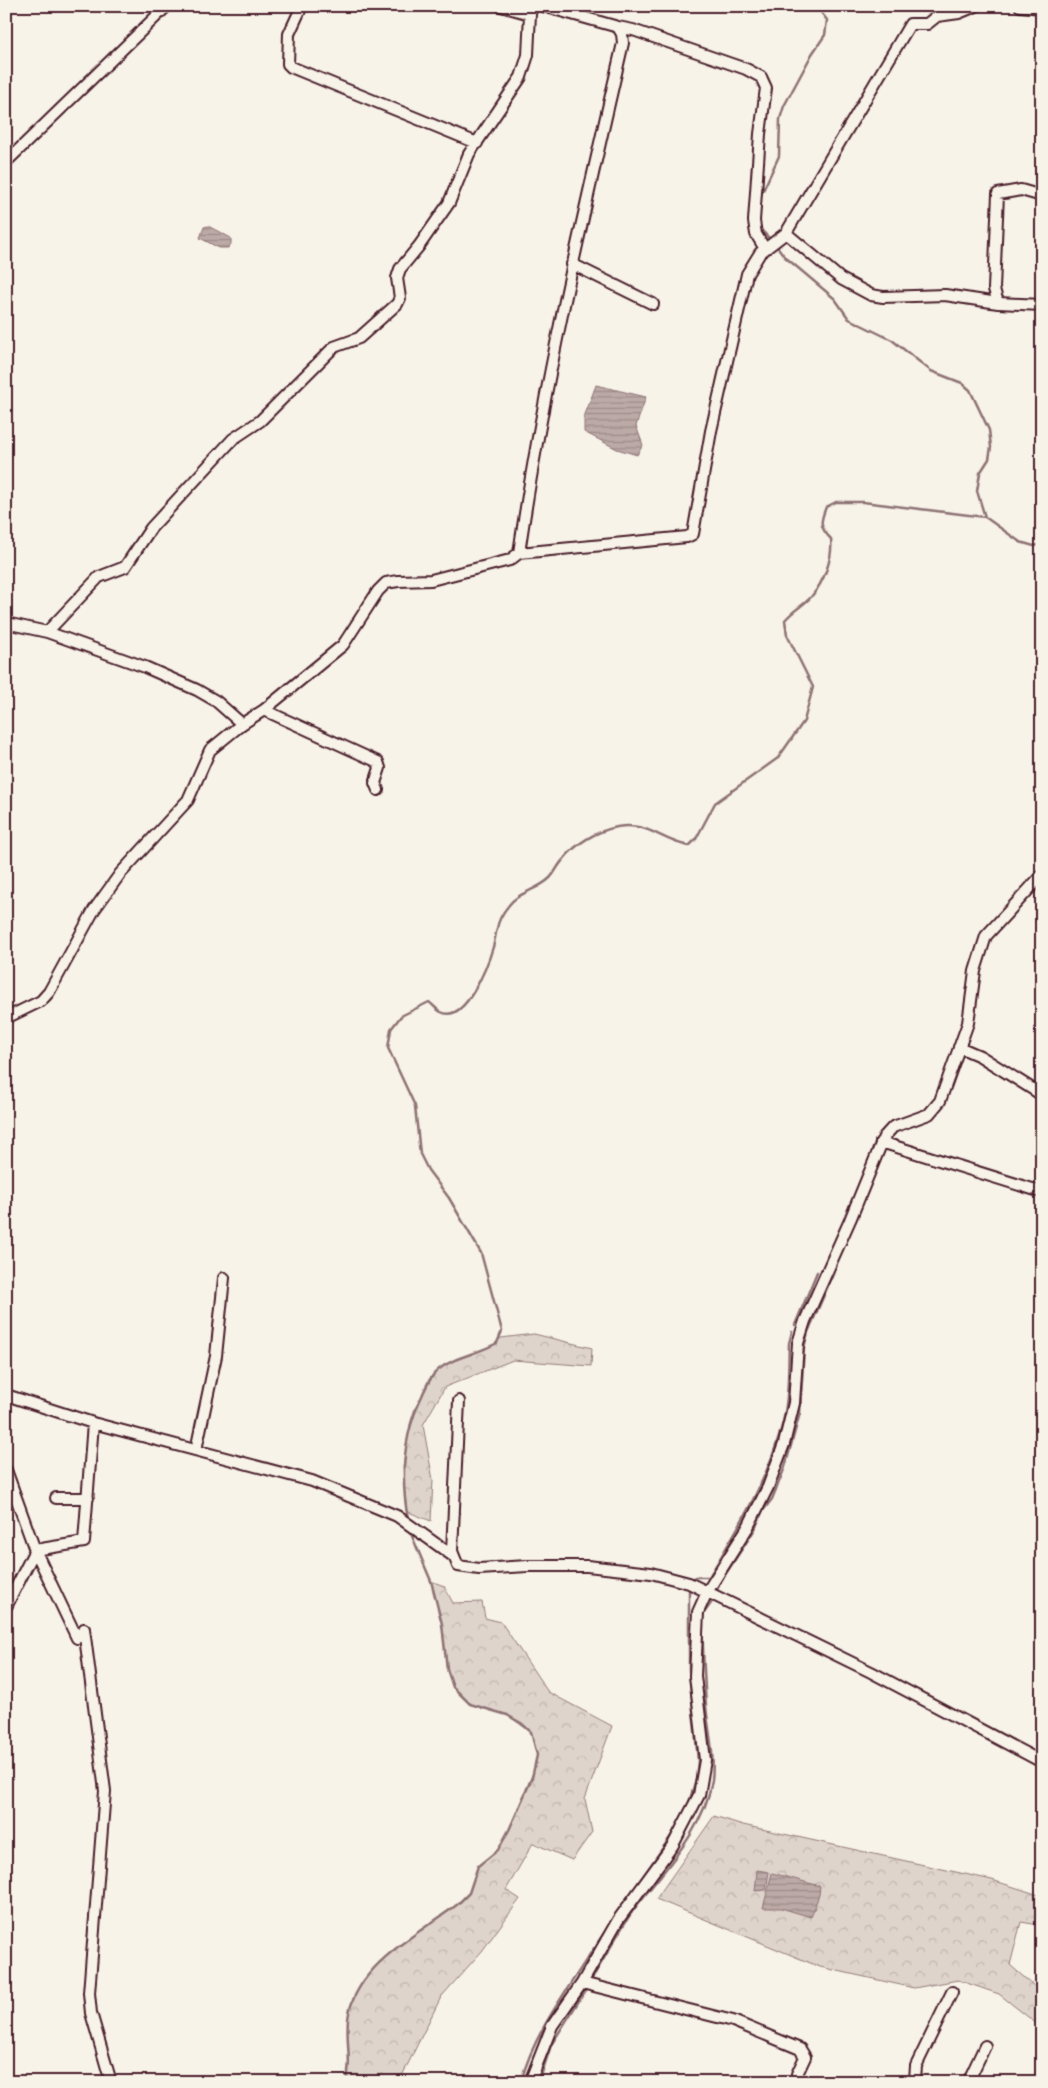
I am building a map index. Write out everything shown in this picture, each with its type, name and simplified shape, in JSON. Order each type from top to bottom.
[{"type":"street","points":[[6,162],[167,6]]},
{"type":"street","points":[[302,6],[289,34],[288,64],[477,143]]},
{"type":"street","points":[[47,632],[99,577],[126,567],[151,528],[233,439],[260,421],[334,347],[359,338],[397,304],[400,298],[398,273],[449,202],[470,154],[522,77],[528,55],[531,10],[501,6]]},
{"type":"street","points":[[543,6],[618,28],[633,30],[746,69],[761,77],[765,82],[766,101],[760,134],[754,221],[756,234],[767,248]]},
{"type":"street","points":[[6,1018],[41,1002],[49,992],[94,910],[120,874],[188,800],[210,750],[242,724],[264,710],[343,645],[378,591],[386,583],[431,580],[510,560],[519,553],[687,537],[693,534],[710,431],[747,274],[760,253],[784,235],[910,24],[927,24],[937,16],[959,14],[976,6]]},
{"type":"street","points":[[1020,6],[1042,8]]},
{"type":"street","points":[[519,553],[533,458],[572,264],[623,43],[622,34],[618,28]]},
{"type":"street","points":[[998,303],[994,289],[998,194],[1021,190],[1042,196]]},
{"type":"street","points":[[784,235],[841,279],[870,295],[883,297],[945,295],[998,303],[1042,305]]},
{"type":"street","points":[[572,264],[653,304]]},
{"type":"street","points":[[6,623],[47,632],[145,667],[197,690],[216,702],[242,724]]},
{"type":"street","points":[[264,710],[378,762],[380,768],[375,783],[378,790]]},
{"type":"street","points":[[530,2082],[552,2026],[582,1982],[618,1920],[673,1845],[700,1795],[705,1760],[698,1709],[696,1668],[698,1612],[707,1592],[748,1527],[768,1487],[784,1444],[794,1403],[798,1343],[804,1321],[850,1220],[881,1142],[893,1127],[929,1114],[940,1101],[968,1023],[974,971],[986,936],[1042,875]]},
{"type":"street","points":[[959,1047],[980,1056],[1042,1096]]},
{"type":"street","points":[[881,1142],[1042,1192]]},
{"type":"street","points":[[196,1450],[216,1356],[224,1278]]},
{"type":"street","points":[[6,1395],[93,1424],[312,1481],[397,1516],[453,1556],[458,1566],[470,1569],[587,1566],[633,1571],[689,1583],[863,1667],[1042,1762]]},
{"type":"street","points":[[453,1556],[459,1402]]},
{"type":"street","points":[[36,1550],[84,1542],[93,1424]]},
{"type":"street","points":[[6,1470],[36,1550],[76,1638],[84,1629],[105,1791],[89,1993],[91,2013],[111,2082]]},
{"type":"street","points":[[56,1498],[88,1498]]},
{"type":"street","points":[[6,1606],[36,1550]]},
{"type":"street","points":[[582,1982],[733,2021],[800,2049],[805,2057],[797,2074],[798,2082]]},
{"type":"street","points":[[916,2081],[916,2066],[952,1992]]},
{"type":"street","points":[[968,2082],[985,2046]]},
{"type":"green space","points":[[534,1334],[592,1348],[591,1366],[513,1360],[445,1387],[423,1425],[433,1480],[431,1521],[406,1511],[403,1467],[410,1424],[415,1408],[436,1371],[450,1362],[493,1345],[501,1338]]},
{"type":"green space","points":[[431,1581],[444,1586],[453,1603],[482,1602],[485,1618],[501,1622],[548,1692],[612,1726],[585,1799],[592,1832],[572,1860],[533,1843],[506,1890],[520,1899],[482,1951],[441,1997],[399,2082],[346,2082],[349,2065],[347,2030],[349,2013],[355,1995],[365,1979],[393,1950],[458,1904],[469,1893],[478,1866],[498,1850],[509,1830],[536,1765],[537,1755],[531,1732],[507,1715],[470,1704],[453,1687],[447,1669],[442,1624]]},
{"type":"green space","points":[[714,1816],[743,1825],[992,1880],[1042,1896],[1042,1919],[1039,1925],[1021,1922],[1010,1965],[1042,1993],[1042,2028],[999,1994],[958,1980],[914,1988],[820,1967],[656,1899]]},
{"type":"shaded area","points":[[208,226],[231,238],[231,244],[228,248],[219,248],[200,238],[204,227]]},
{"type":"shaded area","points":[[596,385],[646,397],[636,426],[643,445],[637,455],[617,449],[584,432],[584,417]]},
{"type":"shaded area","points":[[757,1870],[769,1872],[766,1890],[755,1891]]},
{"type":"shaded area","points":[[772,1873],[820,1886],[819,1895],[811,1917],[781,1908],[763,1908]]},
{"type":"waterway","points":[[760,197],[779,156],[780,119],[784,106],[812,54],[825,35],[827,20],[816,6]]},
{"type":"waterway","points":[[759,222],[761,230],[772,241]]},
{"type":"waterway","points":[[776,245],[785,257],[835,299],[849,319],[892,340],[931,371],[962,383],[970,390],[989,430],[991,447],[989,459],[980,473],[977,491],[985,517]]},
{"type":"waterway","points":[[408,1519],[404,1487],[407,1441],[416,1411],[430,1378],[445,1365],[497,1343],[502,1331],[481,1253],[449,1198],[428,1170],[420,1154],[415,1106],[388,1048],[391,1029],[401,1016],[429,1002],[441,1012],[450,1014],[459,1010],[467,1002],[481,978],[493,947],[501,916],[507,907],[517,897],[540,886],[550,878],[568,854],[581,843],[602,831],[628,826],[646,829],[679,844],[689,846],[696,839],[715,803],[778,758],[804,721],[813,687],[787,635],[785,620],[811,597],[827,570],[831,554],[831,539],[824,531],[822,524],[826,507],[836,502],[863,502],[985,517],[1020,542],[1034,546],[1042,544]]},
{"type":"waterway","points":[[795,1325],[817,1272]]},
{"type":"waterway","points":[[716,1594],[719,1584],[755,1529],[762,1512],[772,1499],[785,1467],[800,1413],[804,1348],[808,1332],[834,1272]]},
{"type":"waterway","points":[[692,1580],[695,1577],[709,1577],[752,1503],[770,1463],[785,1412],[789,1343],[792,1332]]},
{"type":"waterway","points":[[346,2082],[349,2065],[347,2030],[349,2013],[355,1995],[365,1979],[393,1950],[458,1904],[469,1893],[478,1866],[498,1850],[509,1830],[532,1778],[537,1755],[531,1732],[521,1723],[507,1715],[470,1704],[453,1687],[447,1669],[442,1624],[431,1581],[409,1529]]},
{"type":"waterway","points":[[688,1806],[696,1779],[698,1761],[689,1670],[689,1587]]},
{"type":"waterway","points":[[591,1980],[632,1912],[691,1834],[707,1799],[712,1780],[713,1761],[706,1705],[702,1621],[704,1613],[714,1599]]},
{"type":"waterway","points":[[621,1908],[676,1829]]},
{"type":"waterway","points":[[598,1942],[612,1921]]},
{"type":"waterway","points":[[521,2082],[543,2029],[594,1948]]},
{"type":"waterway","points":[[539,2082],[551,2045],[587,1988]]}]
